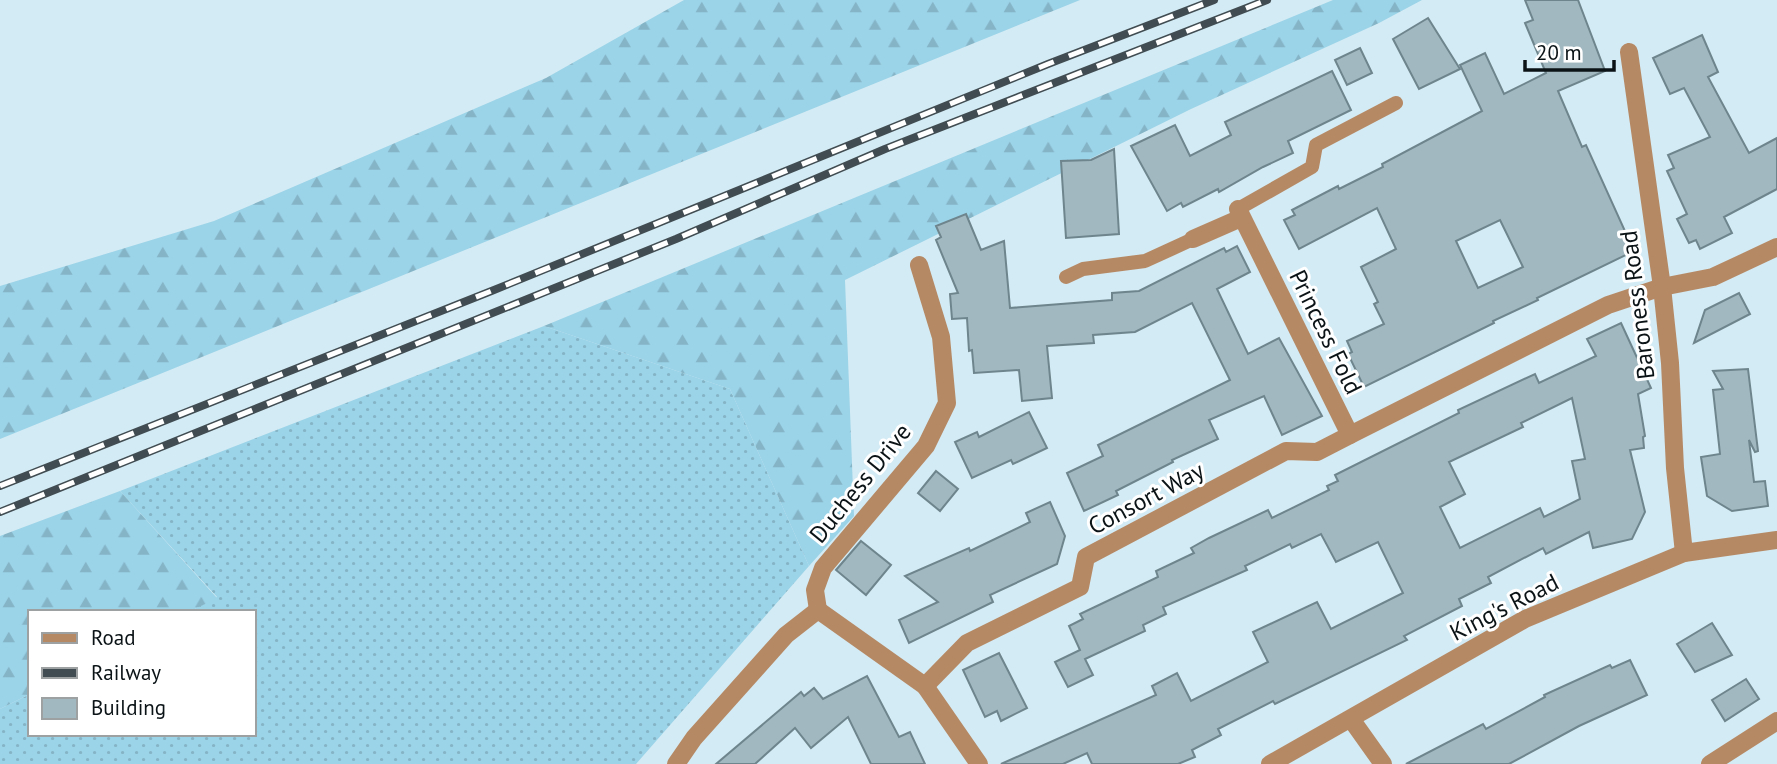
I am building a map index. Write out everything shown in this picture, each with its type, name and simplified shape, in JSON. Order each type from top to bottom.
[{"type":"street","name":"Baroness Road","points":[[1629,52],[1662,287],[1684,554]]},
{"type":"street","points":[[1193,239],[1240,214]]},
{"type":"street","name":"Princess Fold","points":[[1240,214],[1350,435],[1608,305],[1662,287]]},
{"type":"street","points":[[1662,287],[1713,277],[1777,247]]},
{"type":"street","name":"Duchess Drive","points":[[818,610],[815,590],[823,569],[926,446],[947,403],[941,337],[919,265]]},
{"type":"street","name":"Consort Way","points":[[925,686],[967,643],[1080,587],[1086,558],[1286,451],[1317,452],[1350,435]]},
{"type":"street","name":"King's Road","points":[[1270,764],[1525,619],[1684,554],[1777,540]]},
{"type":"street","points":[[677,764],[694,738],[786,635],[818,610],[925,686],[979,764]]},
{"type":"street","points":[[1351,719],[1383,764]]},
{"type":"street","points":[[1710,764],[1777,721]]},
{"type":"lane","points":[[1240,214],[1312,167],[1315,145],[1396,103]]},
{"type":"lane","points":[[1066,277],[1083,269],[1145,261],[1193,239]]},
{"type":"green space","points":[[684,0],[1080,0],[0,439],[0,286],[214,221],[546,78]]},
{"type":"green space","points":[[1333,0],[1422,0],[1379,23],[1191,109],[845,280],[854,516],[809,566],[730,389],[544,326]]},
{"type":"green space","points":[[544,326],[730,389],[809,566],[636,764],[0,764],[0,709],[28,695],[28,736],[256,736],[256,610],[193,610],[217,597],[120,491]]},
{"type":"green space","points":[[120,491],[217,598],[193,610],[28,610],[28,695],[0,709],[0,536]]},
{"type":"building","points":[[1525,0],[1578,0],[1605,71],[1558,91],[1582,147],[1586,145],[1634,251],[1364,387],[1348,354],[1352,352],[1347,341],[1384,324],[1374,304],[1378,302],[1361,267],[1396,249],[1377,208],[1299,249],[1284,220],[1295,215],[1292,210],[1383,167],[1382,164],[1482,111],[1460,65],[1485,53],[1504,94],[1546,73],[1525,23],[1533,20]],"holes":[[[1500,220],[1523,267],[1478,288],[1456,241]]]},
{"type":"building","points":[[1428,18],[1460,69],[1419,89],[1393,39]]},
{"type":"building","points":[[1702,35],[1718,72],[1708,77],[1749,153],[1777,138],[1777,189],[1724,217],[1732,233],[1700,249],[1696,240],[1689,243],[1677,219],[1687,214],[1667,171],[1674,168],[1668,155],[1710,137],[1684,88],[1670,94],[1653,58]]},
{"type":"building","points":[[1360,48],[1372,73],[1347,85],[1335,60]]},
{"type":"building","points":[[1332,71],[1351,110],[1288,141],[1293,153],[1219,192],[1218,189],[1183,207],[1181,203],[1167,211],[1131,146],[1175,125],[1190,156],[1231,135],[1225,122]]},
{"type":"building","points":[[1114,149],[1119,234],[1066,238],[1061,161],[1091,160]]},
{"type":"building","points":[[966,214],[981,250],[1004,241],[1010,308],[1112,300],[1112,293],[1139,291],[1224,248],[1226,252],[1237,246],[1250,272],[1217,289],[1248,354],[1279,338],[1322,416],[1282,435],[1264,396],[1209,420],[1218,439],[1172,460],[1173,462],[1116,491],[1118,495],[1084,511],[1067,473],[1103,456],[1098,445],[1230,380],[1192,303],[1135,332],[1093,335],[1094,343],[1047,346],[1052,398],[1022,401],[1019,370],[974,373],[972,350],[969,351],[967,318],[952,319],[950,294],[958,293],[936,240],[941,237],[936,226]]},
{"type":"building","points":[[1739,293],[1750,314],[1694,343],[1705,310]]},
{"type":"building","points":[[1621,323],[1651,388],[1638,394],[1645,436],[1644,448],[1630,450],[1645,512],[1632,539],[1593,548],[1589,532],[1546,554],[1543,548],[1488,577],[1491,583],[1459,599],[1462,606],[1404,636],[1407,640],[1218,729],[1221,735],[1192,750],[1195,757],[1178,764],[1092,764],[1087,753],[1063,764],[1001,764],[1156,695],[1152,686],[1177,673],[1191,701],[1268,662],[1253,632],[1317,602],[1331,629],[1403,593],[1378,542],[1336,562],[1321,534],[1292,548],[1290,544],[1245,566],[1247,570],[1163,607],[1166,614],[1143,625],[1145,631],[1085,659],[1093,675],[1068,687],[1055,662],[1080,650],[1069,626],[1083,619],[1080,614],[1158,577],[1156,571],[1194,553],[1191,548],[1209,538],[1268,510],[1272,518],[1329,490],[1327,486],[1338,481],[1335,475],[1459,413],[1458,410],[1535,374],[1539,383],[1596,356],[1587,339]],"holes":[[[1572,398],[1585,459],[1572,461],[1580,499],[1544,517],[1540,508],[1460,548],[1440,507],[1465,494],[1449,462],[1523,427],[1521,423]]]},
{"type":"building","points":[[1748,369],[1758,451],[1755,452],[1749,440],[1754,482],[1765,481],[1768,506],[1732,511],[1707,496],[1701,457],[1720,454],[1713,390],[1723,389],[1713,371]]},
{"type":"building","points":[[1029,412],[1047,448],[1013,464],[1011,460],[972,478],[955,442],[977,432],[979,437]]},
{"type":"building","points":[[936,471],[958,489],[940,511],[918,493]]},
{"type":"building","points":[[1050,502],[1065,536],[1057,564],[990,595],[993,602],[909,643],[899,620],[938,602],[905,576],[969,548],[970,551],[1030,522],[1026,513]]},
{"type":"building","points":[[861,541],[891,565],[866,595],[836,570]]},
{"type":"building","points":[[1712,623],[1732,655],[1695,672],[1677,644]]},
{"type":"building","points":[[999,653],[1027,708],[1001,721],[997,711],[985,717],[963,670]]},
{"type":"building","points":[[1630,660],[1647,695],[1579,726],[1509,764],[1406,764],[1483,724],[1486,729],[1545,697],[1544,695],[1610,665],[1612,668]]},
{"type":"building","points":[[867,676],[899,737],[910,732],[925,764],[871,764],[848,717],[811,748],[795,728],[755,764],[716,764],[801,692],[804,696],[814,688],[823,699]]},
{"type":"building","points":[[1746,679],[1759,699],[1725,721],[1712,700]]},
{"type":"railway","points":[[0,486],[494,290],[1048,64],[1214,0]]},
{"type":"railway","points":[[0,512],[676,239],[885,149],[1267,0]]}]
